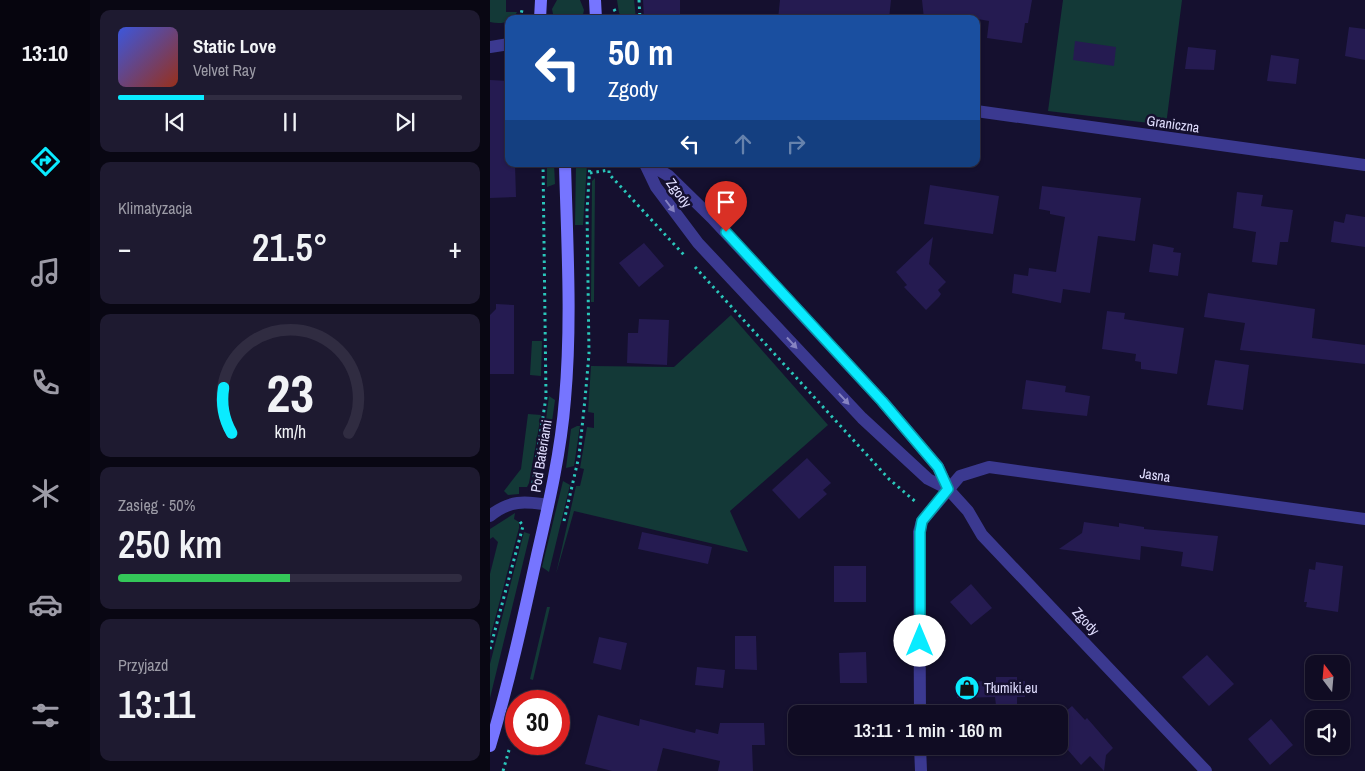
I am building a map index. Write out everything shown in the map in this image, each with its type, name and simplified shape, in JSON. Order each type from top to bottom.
[{"type":"street","points":[[540,15],[541,0]]},
{"type":"street","points":[[595,0],[596,15]]},
{"type":"street","points":[[490,47],[505,45]]},
{"type":"street","name":"Graniczna","points":[[980,112],[1365,165]]},
{"type":"street","name":"Pod Bateriami","points":[[490,746],[504,699],[548,505],[566,398],[567,246],[565,167]]},
{"type":"street","name":"Zgody","points":[[646,167],[656,187],[698,243],[862,418],[928,479],[948,489]]},
{"type":"street","name":"Zgody","points":[[654,167],[669,176],[712,218],[882,401],[938,467],[948,489],[968,511],[982,535],[1206,771]]},
{"type":"street","name":"Jasna","points":[[920,705],[920,532],[922,521],[960,476],[989,467],[1365,519]]},
{"type":"street","points":[[490,516],[509,503],[522,502],[548,505]]},
{"type":"street","points":[[920,755],[921,771]]},
{"type":"path","points":[[639,0],[640,15]]},
{"type":"path","points":[[490,648],[523,526],[519,519],[522,492],[529,489],[533,484],[546,397],[544,167]]},
{"type":"path","points":[[608,167],[609,174],[889,478],[917,503]]},
{"type":"path","points":[[590,173],[608,170]]},
{"type":"green space","points":[[490,0],[506,0],[506,12],[517,12],[514,15],[505,15],[505,22],[490,22]]},
{"type":"green space","points":[[557,0],[580,0],[584,10],[583,15],[553,15],[552,9]]},
{"type":"green space","points":[[617,0],[634,0],[636,15],[621,15]]},
{"type":"green space","points":[[1063,0],[1182,0],[1166,125],[1048,111]]},
{"type":"green space","points":[[547,167],[554,167],[555,184],[547,187]]},
{"type":"green space","points":[[576,167],[587,167],[583,225],[575,225]]},
{"type":"green space","points":[[595,178],[594,302],[591,302],[592,181]]},
{"type":"green space","points":[[731,315],[828,425],[730,511],[748,552],[574,511],[556,574],[576,486],[580,486],[584,469],[580,468],[587,427],[594,428],[594,413],[588,412],[591,366],[674,367]]},
{"type":"green space","points":[[532,341],[542,341],[541,376],[530,375]]},
{"type":"green space","points":[[549,396],[555,400],[546,464],[543,464],[541,458]]},
{"type":"green space","points":[[528,414],[541,415],[529,483],[527,487],[519,487],[519,494],[508,495],[504,491],[521,469]]},
{"type":"green space","points":[[580,426],[574,466],[566,468],[571,429]]},
{"type":"green space","points":[[563,481],[570,485],[549,572],[542,567]]},
{"type":"green space","points":[[515,513],[514,519],[519,522],[519,528],[490,638],[490,574],[498,542],[493,537],[490,539],[490,529]]},
{"type":"green space","points":[[524,532],[530,534],[490,698],[490,664]]},
{"type":"green space","points":[[547,607],[550,607],[533,680],[530,679]]},
{"type":"building","points":[[643,0],[680,0],[680,15],[644,15]]},
{"type":"building","points":[[780,0],[891,0],[889,15],[778,15]]},
{"type":"building","points":[[922,0],[1032,0],[1028,23],[1025,23],[1022,43],[987,38],[989,21],[980,19],[980,15],[924,15]]},
{"type":"building","points":[[1349,27],[1365,29],[1365,60],[1345,56]]},
{"type":"building","points":[[1075,41],[1116,47],[1114,66],[1073,60]]},
{"type":"building","points":[[1188,47],[1216,50],[1214,70],[1185,69]]},
{"type":"building","points":[[1271,55],[1299,59],[1296,84],[1267,81]]},
{"type":"building","points":[[490,80],[505,81],[505,167],[515,167],[516,197],[490,198]]},
{"type":"building","points":[[930,185],[999,196],[993,234],[924,224]]},
{"type":"building","points":[[1042,186],[1141,198],[1135,241],[1098,236],[1090,293],[1063,289],[1061,303],[1012,293],[1014,274],[1028,276],[1029,268],[1056,272],[1065,217],[1050,214],[1050,211],[1039,209]]},
{"type":"building","points":[[1237,192],[1263,195],[1261,206],[1293,210],[1288,242],[1280,242],[1277,265],[1252,262],[1256,232],[1233,228]]},
{"type":"building","points":[[1346,214],[1365,217],[1365,247],[1331,242],[1334,221],[1344,223]]},
{"type":"building","points":[[933,237],[929,264],[946,282],[938,290],[941,294],[939,297],[926,310],[904,287],[907,285],[896,272]]},
{"type":"building","points":[[644,243],[664,266],[639,287],[619,263]]},
{"type":"building","points":[[1153,244],[1174,248],[1173,252],[1181,253],[1178,276],[1149,272]]},
{"type":"building","points":[[1208,293],[1315,309],[1312,338],[1365,345],[1365,364],[1240,350],[1245,323],[1204,317]]},
{"type":"building","points":[[496,304],[514,305],[514,374],[490,374],[490,315],[496,309]]},
{"type":"building","points":[[1107,311],[1125,313],[1124,319],[1184,328],[1177,374],[1141,369],[1141,362],[1135,361],[1136,354],[1102,349]]},
{"type":"building","points":[[639,319],[669,320],[667,365],[627,363],[628,333],[638,333]]},
{"type":"building","points":[[1215,360],[1249,365],[1243,410],[1207,405]]},
{"type":"building","points":[[1026,380],[1066,386],[1065,392],[1090,396],[1087,416],[1022,409]]},
{"type":"building","points":[[807,458],[831,483],[823,490],[827,494],[799,519],[772,490]]},
{"type":"building","points":[[1084,522],[1119,527],[1119,523],[1144,527],[1144,529],[1218,536],[1213,571],[1181,566],[1183,552],[1141,546],[1140,560],[1059,549],[1082,533]]},
{"type":"building","points":[[642,532],[712,547],[708,564],[638,549]]},
{"type":"building","points":[[1316,562],[1343,566],[1338,612],[1306,607],[1307,602],[1304,602],[1309,569],[1315,570]]},
{"type":"building","points":[[834,566],[866,566],[866,602],[834,602]]},
{"type":"building","points":[[971,584],[992,608],[971,625],[950,602]]},
{"type":"building","points":[[735,636],[756,636],[757,670],[735,669]]},
{"type":"building","points":[[599,637],[627,643],[621,670],[593,663]]},
{"type":"building","points":[[866,652],[867,683],[840,683],[839,653]]},
{"type":"building","points":[[1207,655],[1234,684],[1209,706],[1182,677]]},
{"type":"building","points":[[697,667],[725,670],[723,688],[695,685]]},
{"type":"building","points":[[996,677],[1017,677],[1017,681],[1025,681],[1025,697],[1017,697],[1017,705],[996,705],[995,697],[957,698],[958,682],[996,681]]},
{"type":"building","points":[[1072,706],[1085,720],[1087,718],[1113,748],[1106,755],[1104,771],[1090,756],[1081,765],[1068,750],[1068,709]]},
{"type":"building","points":[[598,715],[639,726],[640,719],[695,733],[696,729],[718,734],[720,723],[764,723],[765,745],[752,745],[753,771],[718,771],[720,761],[663,748],[657,771],[612,771],[585,764]]},
{"type":"building","points":[[1271,719],[1293,745],[1270,765],[1248,739]]},
{"type":"place","name":"Tłumiki.eu","points":[[967,688]]},
{"type":"route","points":[[726,232],[882,401],[938,467],[948,489],[922,521],[920,532],[920,641]]}]
